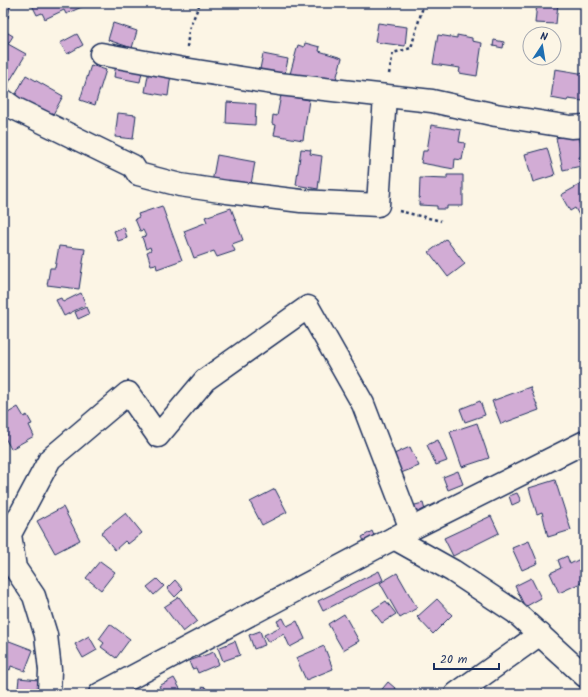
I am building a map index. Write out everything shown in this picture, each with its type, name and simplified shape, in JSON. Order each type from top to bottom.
[{"type":"street","points":[[101,54],[279,84],[432,102],[503,116],[571,126],[585,126]]},
{"type":"street","points":[[3,100],[14,108],[132,166],[138,174],[180,185],[227,192],[301,201],[378,205],[385,96]]},
{"type":"street","points":[[49,694],[50,670],[46,635],[34,596],[15,568],[10,534],[50,459],[128,393],[158,436],[205,380],[308,307],[363,404],[402,534],[435,560],[487,592],[515,612],[585,676]]},
{"type":"street","points":[[100,694],[402,534],[585,442]]},
{"type":"street","points":[[456,694],[540,634]]},
{"type":"path","points":[[184,69],[189,29],[200,3]]},
{"type":"path","points":[[385,96],[393,53],[411,48],[424,3]]},
{"type":"path","points":[[378,205],[409,215],[441,221]]},
{"type":"building","points":[[31,3],[84,3],[86,5],[66,14],[64,10],[45,19],[42,13],[37,15]]},
{"type":"building","points":[[537,3],[558,3],[556,24],[535,23]]},
{"type":"building","points":[[3,5],[10,7],[8,18],[3,17]]},
{"type":"building","points":[[113,23],[137,31],[132,48],[108,40]]},
{"type":"building","points":[[378,23],[407,27],[405,46],[375,42]]},
{"type":"building","points":[[3,30],[13,36],[8,44],[26,54],[5,89],[3,87]]},
{"type":"building","points":[[77,34],[83,45],[67,54],[60,43]]},
{"type":"building","points":[[438,35],[457,38],[457,35],[472,38],[472,41],[482,43],[477,76],[459,73],[460,68],[433,64]]},
{"type":"building","points":[[494,40],[504,42],[503,48],[493,46]]},
{"type":"building","points":[[305,43],[320,47],[319,51],[342,58],[335,83],[307,75],[306,79],[290,74],[298,45],[304,47]]},
{"type":"building","points":[[263,54],[288,59],[284,79],[259,74]]},
{"type":"building","points":[[116,63],[143,67],[140,82],[114,77]]},
{"type":"building","points":[[91,65],[106,70],[95,105],[80,100]]},
{"type":"building","points":[[555,69],[585,74],[583,101],[568,99],[567,101],[551,98]]},
{"type":"building","points":[[149,70],[171,74],[168,96],[145,92]]},
{"type":"building","points":[[26,75],[63,96],[51,118],[14,98]]},
{"type":"building","points":[[281,95],[309,100],[303,140],[274,135],[276,125],[272,124],[273,115],[277,116]]},
{"type":"building","points":[[227,102],[256,104],[255,125],[226,123]]},
{"type":"building","points":[[118,113],[136,115],[133,139],[115,137]]},
{"type":"building","points":[[431,125],[461,130],[459,142],[465,143],[462,160],[455,159],[454,169],[421,163],[423,151],[427,151]]},
{"type":"building","points":[[578,133],[584,156],[579,157],[581,166],[563,170],[556,138]]},
{"type":"building","points":[[547,148],[555,175],[533,182],[525,154]]},
{"type":"building","points":[[301,149],[311,150],[310,154],[322,156],[318,189],[296,185]]},
{"type":"building","points":[[217,155],[255,162],[250,190],[212,182]]},
{"type":"building","points":[[447,175],[463,175],[463,206],[447,206],[447,209],[437,209],[437,206],[419,205],[420,178],[447,179]]},
{"type":"building","points":[[583,183],[585,187],[585,215],[580,217],[575,208],[570,211],[561,195]]},
{"type":"building","points":[[162,206],[182,260],[157,269],[156,264],[151,265],[147,252],[151,250],[150,247],[146,249],[142,237],[146,236],[143,230],[140,231],[135,219],[139,217],[138,214]]},
{"type":"building","points":[[231,208],[243,240],[232,244],[235,251],[217,257],[214,251],[194,258],[184,231],[207,222],[205,217]]},
{"type":"building","points":[[124,227],[127,238],[118,241],[114,231]]},
{"type":"building","points":[[446,239],[465,264],[448,277],[429,252]]},
{"type":"building","points":[[59,246],[85,249],[79,289],[47,285],[50,268],[55,268]]},
{"type":"building","points":[[81,293],[86,305],[64,316],[56,300],[61,298],[63,302]]},
{"type":"building","points":[[86,307],[89,314],[78,319],[75,312]]},
{"type":"building","points":[[530,387],[539,410],[501,424],[492,401]]},
{"type":"building","points":[[480,401],[485,415],[465,422],[460,409]]},
{"type":"building","points":[[18,407],[24,417],[27,415],[32,424],[29,425],[34,436],[11,449],[4,436],[7,435],[3,429],[3,416]]},
{"type":"building","points":[[477,423],[489,458],[462,467],[450,432]]},
{"type":"building","points":[[438,440],[447,461],[436,465],[427,445]]},
{"type":"building","points":[[410,447],[419,466],[401,473],[394,454]]},
{"type":"building","points":[[458,471],[463,484],[448,490],[443,477]]},
{"type":"building","points":[[555,480],[571,530],[548,537],[542,512],[537,514],[529,488]]},
{"type":"building","points":[[275,489],[287,512],[262,525],[250,502]]},
{"type":"building","points":[[517,493],[521,501],[512,505],[509,496]]},
{"type":"building","points":[[423,503],[426,514],[415,517],[411,506]]},
{"type":"building","points":[[63,507],[80,540],[55,553],[37,521]]},
{"type":"building","points":[[126,513],[142,533],[128,544],[125,541],[115,550],[101,533]]},
{"type":"building","points":[[491,516],[499,533],[453,556],[444,538]]},
{"type":"building","points":[[372,531],[375,538],[365,543],[362,537]]},
{"type":"building","points":[[529,541],[538,563],[522,570],[512,548]]},
{"type":"building","points":[[567,556],[570,564],[582,558],[585,565],[585,581],[559,593],[550,573],[561,568],[558,560]]},
{"type":"building","points":[[100,561],[115,572],[101,590],[86,578]]},
{"type":"building","points":[[379,571],[383,580],[323,611],[318,601]]},
{"type":"building","points":[[397,573],[417,608],[400,618],[380,583]]},
{"type":"building","points":[[531,578],[541,598],[525,607],[515,586]]},
{"type":"building","points":[[157,579],[164,586],[154,595],[147,587]]},
{"type":"building","points":[[175,580],[183,589],[175,597],[167,588]]},
{"type":"building","points":[[179,597],[197,621],[183,632],[164,607]]},
{"type":"building","points":[[437,599],[452,615],[433,634],[417,617]]},
{"type":"building","points":[[386,601],[396,614],[382,623],[372,610]]},
{"type":"building","points":[[585,611],[585,624],[579,614]]},
{"type":"building","points":[[344,614],[359,641],[343,650],[328,624]]},
{"type":"building","points":[[283,618],[287,626],[297,621],[305,639],[290,647],[284,634],[268,642],[264,635],[280,627],[277,621]]},
{"type":"building","points":[[110,624],[130,639],[116,658],[101,647],[104,643],[99,639]]},
{"type":"building","points":[[260,631],[265,645],[254,649],[249,635]]},
{"type":"building","points":[[89,636],[97,650],[83,658],[75,644]]},
{"type":"building","points":[[4,639],[33,650],[25,671],[11,666],[10,670],[3,667]]},
{"type":"building","points":[[235,641],[240,655],[223,661],[218,648]]},
{"type":"building","points":[[324,646],[333,669],[306,680],[296,658]]},
{"type":"building","points":[[214,652],[219,664],[198,673],[196,668],[192,669],[189,661]]},
{"type":"building","points":[[19,678],[39,680],[38,694],[21,694],[22,688],[18,688]]},
{"type":"building","points":[[174,678],[183,694],[163,694],[159,686]]},
{"type":"building","points":[[388,682],[402,694],[378,694]]},
{"type":"building","points":[[204,686],[211,694],[195,694]]},
{"type":"building","points":[[16,689],[16,694],[3,694],[3,690]]}]
